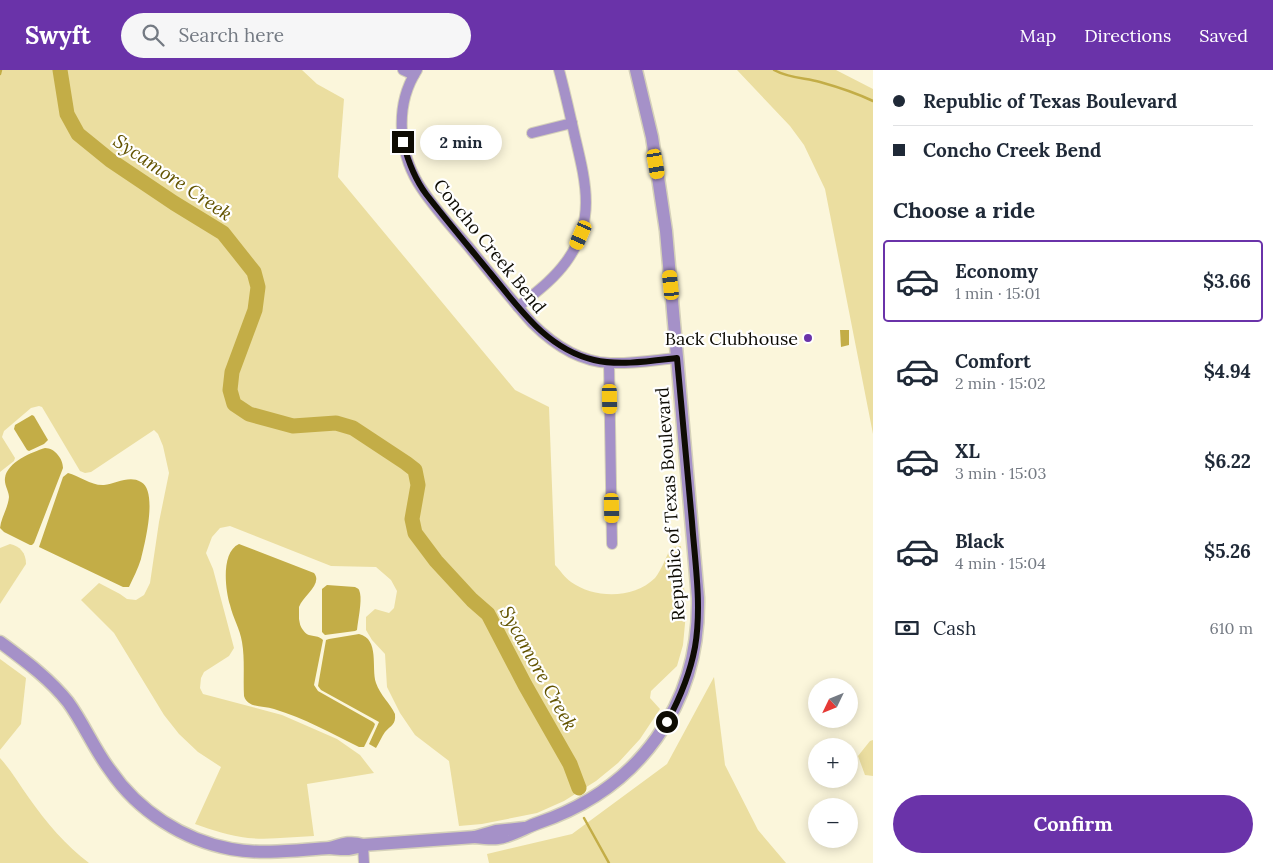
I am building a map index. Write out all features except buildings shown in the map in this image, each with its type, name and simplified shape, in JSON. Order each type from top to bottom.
[{"type":"street","points":[[403,70],[415,73]]},
{"type":"street","points":[[518,307],[557,274],[572,254],[581,235],[586,214],[586,184],[559,70]]},
{"type":"street","name":"Republic of Texas Boulevard","points":[[0,642],[39,672],[60,692],[76,714],[109,769],[136,801],[169,825],[195,838],[233,849],[275,852],[330,848],[354,842],[363,846],[475,837],[496,831],[524,828],[557,816],[584,803],[606,788],[633,765],[656,739],[667,722],[688,676],[697,632],[698,598],[663,206],[652,137],[636,70]]},
{"type":"street","name":"Concho Creek Bend","points":[[415,73],[403,106],[401,118],[403,142],[411,170],[426,194],[518,307],[540,331],[560,346],[582,357],[609,363],[677,358]]},
{"type":"street","points":[[532,133],[572,123]]},
{"type":"street","points":[[609,363],[612,544]]},
{"type":"street","points":[[363,846],[364,863]]},
{"type":"shaded area","points":[[0,70],[302,70],[317,84],[344,99],[338,177],[515,390],[549,407],[555,565],[569,580],[591,592],[603,594],[626,593],[646,585],[655,578],[671,547],[681,546],[686,613],[683,645],[677,666],[651,691],[650,698],[660,709],[640,739],[618,763],[596,781],[564,801],[537,813],[482,824],[459,826],[449,761],[415,735],[400,713],[387,687],[385,654],[372,640],[366,630],[366,617],[375,609],[389,613],[394,608],[397,591],[391,580],[376,567],[331,566],[230,526],[220,528],[212,537],[206,553],[213,569],[234,648],[229,656],[204,672],[200,688],[203,694],[282,715],[337,739],[360,755],[374,773],[307,784],[314,836],[272,839],[248,838],[214,831],[195,824],[221,767],[198,752],[179,734],[164,715],[114,633],[81,600],[99,583],[127,599],[136,600],[144,595],[150,583],[159,522],[169,473],[163,446],[158,434],[154,430],[91,472],[85,473],[80,471],[42,407],[39,406],[31,408],[4,431],[2,437],[15,458],[14,461],[0,472]]},
{"type":"shaded area","points":[[737,70],[836,70],[873,89],[873,434],[825,189],[804,145],[790,126]]},
{"type":"shaded area","points":[[840,330],[849,330],[849,345],[841,347]]},
{"type":"shaded area","points":[[32,415],[48,440],[29,451],[14,429],[15,425]]},
{"type":"shaded area","points":[[49,448],[58,455],[62,461],[63,468],[34,543],[30,545],[4,532],[0,528],[9,497],[5,478],[10,467],[21,458]]},
{"type":"shaded area","points":[[68,473],[99,485],[132,479],[141,482],[146,487],[150,506],[147,530],[141,559],[129,587],[123,587],[39,547],[63,477]]},
{"type":"shaded area","points":[[10,544],[17,546],[22,551],[26,564],[0,604],[0,548]]},
{"type":"shaded area","points":[[239,544],[314,573],[316,581],[299,607],[299,619],[305,633],[323,640],[314,685],[318,691],[375,724],[364,747],[359,747],[296,717],[274,709],[252,705],[246,700],[244,696],[242,642],[230,605],[226,581],[229,555],[233,548]]},
{"type":"shaded area","points":[[327,585],[359,589],[361,601],[357,630],[325,635],[322,632],[322,589]]},
{"type":"shaded area","points":[[359,634],[366,637],[370,642],[374,655],[376,683],[395,714],[394,723],[385,732],[376,748],[369,744],[379,722],[321,690],[318,686],[326,640]]},
{"type":"shaded area","points":[[0,659],[26,678],[21,724],[0,750]]},
{"type":"shaded area","points":[[714,677],[725,765],[758,830],[786,863],[489,863],[487,854],[572,834],[667,764]]},
{"type":"shaded area","points":[[873,740],[873,776],[865,775],[858,756],[870,741]]},
{"type":"shaded area","points":[[0,758],[49,825],[72,849],[89,863],[0,863]]},
{"type":"waterway","points":[[0,74],[1,70]]},
{"type":"waterway","name":"Sycamore Creek","points":[[60,70],[67,114],[78,134],[110,160],[223,233],[254,272],[258,287],[255,310],[232,372],[230,390],[234,404],[249,414],[293,426],[336,423],[353,428],[415,470],[418,485],[412,519],[415,533],[436,561],[472,600],[488,614],[525,685],[570,764],[579,788]]},
{"type":"waterway","points":[[774,70],[779,73],[833,86],[873,101]]},
{"type":"waterway","name":"Sycamore Creek","points":[[584,818],[609,863]]},
{"type":"place","name":"Back Clubhouse","points":[[808,338]]},
{"type":"route","points":[[403,142],[411,170],[426,194],[518,307],[550,339],[582,357],[609,363],[677,358],[695,556],[698,614],[692,663],[679,698],[667,722]]}]
